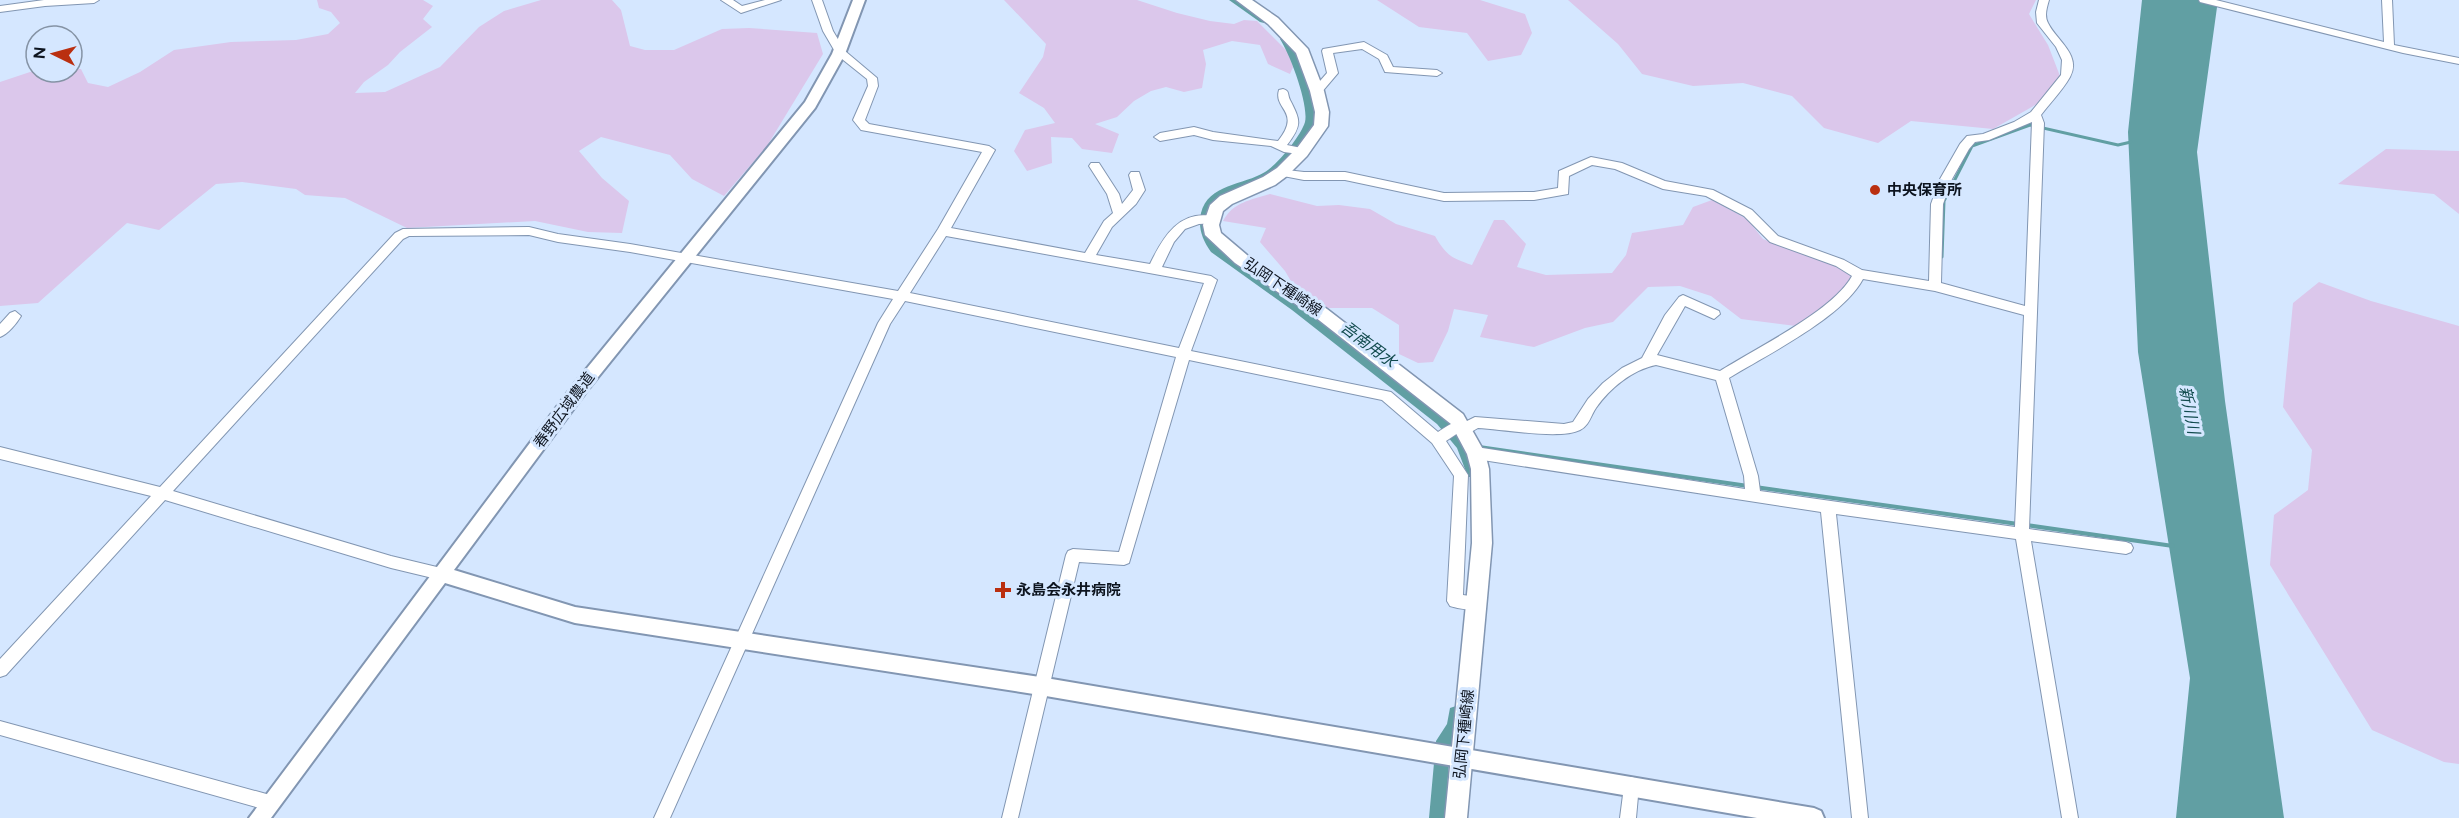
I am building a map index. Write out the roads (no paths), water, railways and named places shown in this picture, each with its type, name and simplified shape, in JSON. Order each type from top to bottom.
[{"type":"main road","points":[[1206,220],[1226,200],[1269,181],[1282,172],[1290,149],[1321,126],[1322,112],[1317,91],[1303,52],[1298,44],[1273,21],[1243,0]]},
{"type":"main road","name":"弘岡下種崎線","points":[[1206,220],[1213,235],[1222,245],[1321,313],[1457,419],[1480,469],[1482,543],[1456,758],[1456,818]]},
{"type":"street","points":[[0,9],[94,0]]},
{"type":"street","points":[[726,0],[741,10],[776,0]]},
{"type":"street","points":[[662,818],[884,323],[943,231],[989,150],[865,127],[859,120],[873,86],[872,78],[841,53],[828,30],[817,0]]},
{"type":"street","name":"春野広域農道","points":[[259,818],[579,388],[810,105],[841,53],[859,0]]},
{"type":"street","points":[[1935,286],[1937,204],[1946,179],[1964,147],[1971,139],[1986,137],[2018,125],[2035,115],[2066,75],[2067,60],[2061,46],[2042,23],[2041,12],[2044,0]]},
{"type":"street","points":[[2204,0],[2459,61]]},
{"type":"street","points":[[2387,0],[2389,46]]},
{"type":"street","points":[[1317,91],[1333,73],[1327,51],[1364,45],[1383,57],[1389,70],[1437,73]]},
{"type":"street","points":[[1160,137],[1194,131],[1213,136],[1273,143],[1290,149],[1290,135],[1294,119],[1291,109],[1284,102],[1283,92]]},
{"type":"street","points":[[2035,115],[2038,123],[2022,526],[2070,818]]},
{"type":"street","points":[[1282,172],[1304,176],[1345,176],[1444,197],[1534,196],[1564,191],[1563,174],[1591,161],[1618,166],[1663,185],[1709,193],[1748,213],[1774,238],[1840,263],[1859,274],[1935,286],[2031,312]]},
{"type":"street","points":[[1095,166],[1113,195],[1119,214]]},
{"type":"street","points":[[1089,257],[1108,224],[1132,201],[1139,190],[1135,175]]},
{"type":"street","points":[[1155,268],[1170,234],[1189,221],[1206,220]]},
{"type":"street","points":[[0,670],[399,236],[407,232],[529,231],[558,238],[690,253],[1386,396],[1439,438],[1461,476],[1455,601],[1475,603]]},
{"type":"street","points":[[943,231],[1211,280],[1184,353],[1124,559],[1073,555],[1010,818]]},
{"type":"street","points":[[1465,436],[1475,422],[1564,429],[1578,426],[1583,422],[1585,412],[1608,384],[1647,361],[1656,360],[1722,376],[1832,308],[1851,288],[1859,274]]},
{"type":"street","points":[[1647,361],[1670,318],[1683,300],[1714,314]]},
{"type":"street","points":[[0,332],[15,316]]},
{"type":"street","points":[[1722,376],[1750,476],[1753,495]]},
{"type":"street","points":[[1439,438],[1465,436],[1753,495],[1828,507],[2022,526],[2126,548]]},
{"type":"street","points":[[0,453],[161,494],[575,615],[1040,686],[1815,818]]},
{"type":"street","points":[[1828,507],[1860,818]]},
{"type":"street","points":[[0,729],[270,803]]},
{"type":"street","points":[[1628,818],[1631,785]]},
{"type":"water","name":"新川川","points":[[2142,0],[2218,0],[2197,152],[2225,401],[2284,818],[2176,818],[2190,678],[2138,352],[2128,132]]},
{"type":"waterway","name":"吾南用水","points":[[1234,0],[1264,20]]},
{"type":"waterway","name":"吾南用水","points":[[1285,39],[1300,69],[1311,121],[1293,150],[1274,172],[1221,194],[1214,200],[1208,208],[1206,219],[1209,239],[1215,249],[1296,307],[1442,420],[1463,445],[1473,473]]},
{"type":"waterway","points":[[1942,257],[1944,201],[1972,146],[2030,125],[2118,145],[2131,142]]},
{"type":"waterway","points":[[1479,447],[1748,486]]},
{"type":"waterway","points":[[1755,487],[2018,524]]},
{"type":"waterway","points":[[2026,525],[2173,546]]},
{"type":"waterway","name":"吾南用水","points":[[1437,818],[1444,741],[1455,727],[1456,713]]},
{"type":"place","name":"中央保育所","points":[[1875,190]]},
{"type":"place","name":"永島会永井病院","points":[[1003,590]]}]
